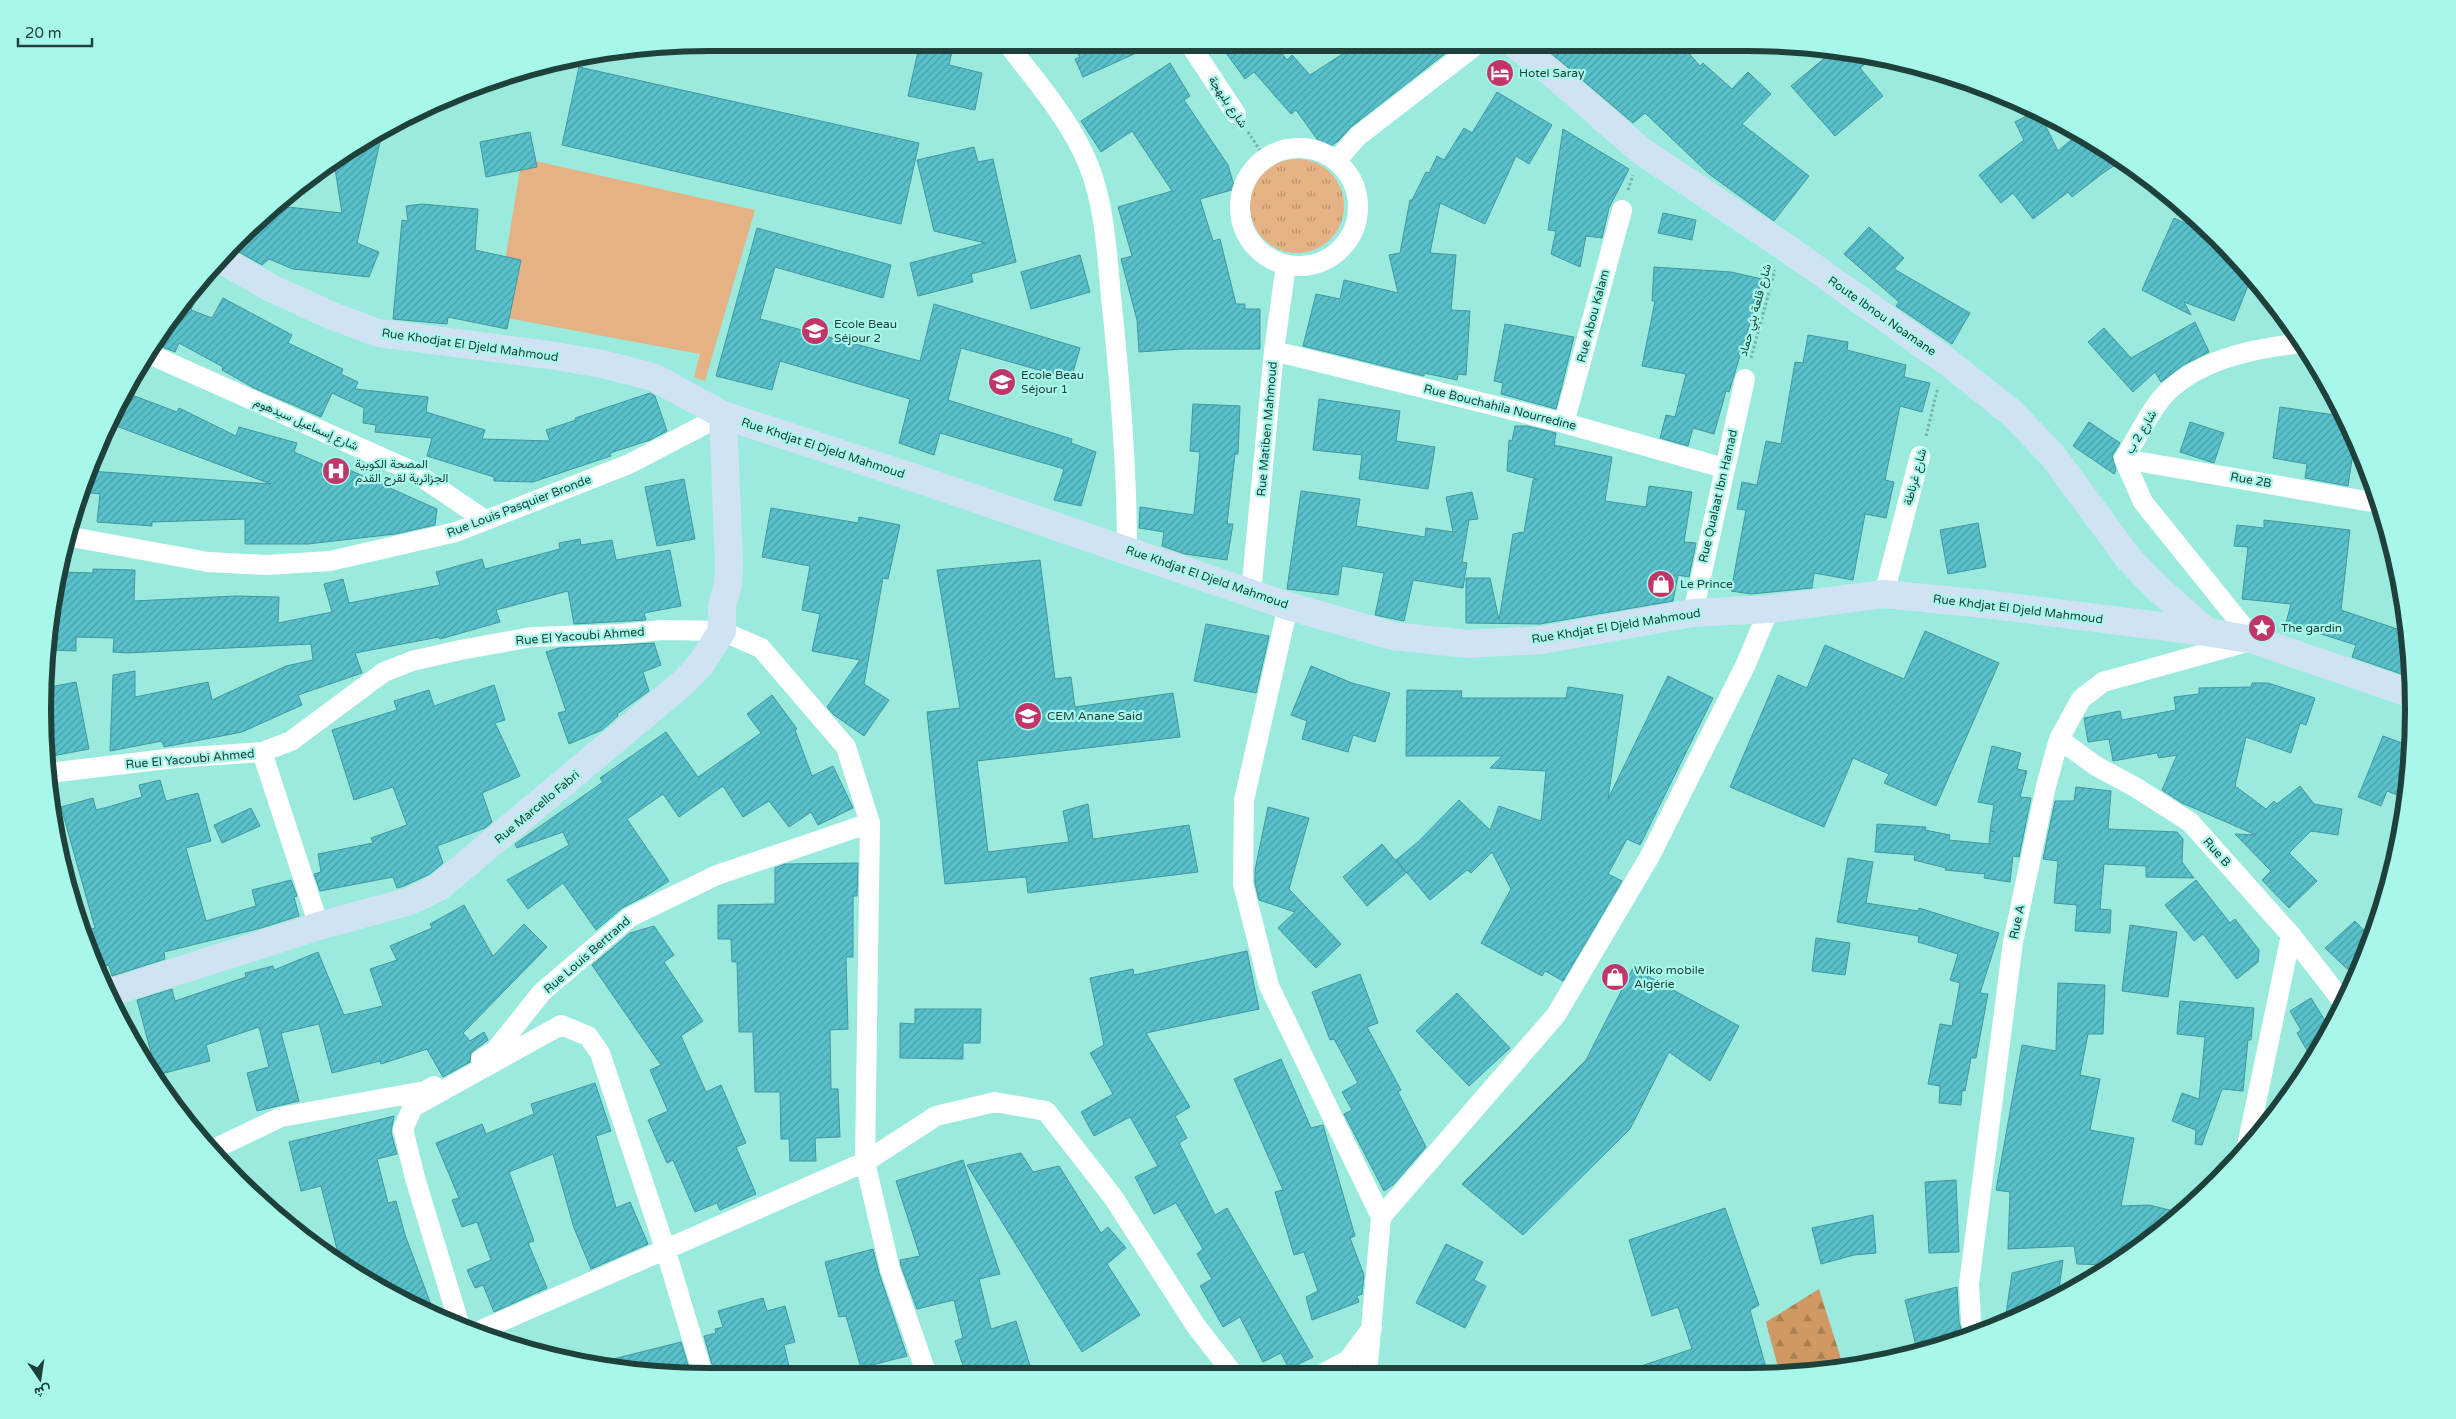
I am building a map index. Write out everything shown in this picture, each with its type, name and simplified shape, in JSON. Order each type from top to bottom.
[{"type":"street","points":[[1013,51],[1067,121],[1090,167],[1101,210],[1113,315],[1127,476],[1127,550]]},
{"type":"street","name":"شارع بلبهجة","points":[[1194,51],[1236,114]]},
{"type":"street","points":[[1337,160],[1358,136],[1468,51]]},
{"type":"street","name":"Route Ibnou Noamane","points":[[1524,51],[1553,74],[1640,150],[1782,245],[1945,360],[2012,413],[2053,456],[2130,559],[2155,586],[2207,632]]},
{"type":"street","points":[[1306,148],[1326,154],[1337,160],[1349,174],[1358,201],[1357,222],[1348,240],[1333,256],[1314,264],[1286,265],[1265,256],[1250,242],[1241,224],[1239,203],[1244,182],[1256,165],[1265,158],[1285,149],[1306,148]]},
{"type":"street","name":"Rue Abou Kalam","points":[[1564,422],[1622,210]]},
{"type":"street","name":"Rue Khodjat El Djeld Mahmoud","points":[[226,263],[271,288],[330,315],[378,333],[602,364],[653,377],[723,416]]},
{"type":"street","name":"Rue Matiben Mahmoud","points":[[1251,593],[1274,351],[1286,265]]},
{"type":"street","name":"شارع 2 ب","points":[[2254,640],[2143,502],[2124,460],[2161,400],[2192,373],[2238,354],[2294,344]]},
{"type":"street","name":"Rue Bouchahila Nourredine","points":[[1274,351],[1564,422],[1724,468]]},
{"type":"street","name":"شارع إسماعيل سيدهوم","points":[[155,355],[414,472],[485,520]]},
{"type":"street","name":"Rue Qualaat Ibn Hamad","points":[[1693,613],[1745,379]]},
{"type":"street","points":[[723,416],[729,564],[728,585],[722,606],[722,631],[761,648],[846,747],[870,824],[865,1162],[890,1269],[925,1368]]},
{"type":"street","name":"Rue Khdjat El Djeld Mahmoud","points":[[723,416],[924,480],[1288,606],[1393,636],[1467,644],[1542,640],[1693,613],[1769,609],[1884,594],[1985,604],[2207,632],[2254,640],[2404,691]]},
{"type":"street","name":"Rue Louis Pasquier Bronde","points":[[74,538],[208,562],[266,565],[330,561],[456,532],[629,464],[723,416]]},
{"type":"street","name":"شارع غرناطة","points":[[1884,594],[1920,456]]},
{"type":"street","name":"Rue 2B","points":[[2124,460],[2371,502]]},
{"type":"street","points":[[1288,606],[1244,800],[1243,884],[1269,986],[1381,1218],[1369,1368]]},
{"type":"street","points":[[1381,1218],[1556,1015],[1650,856],[1746,664],[1769,609]]},
{"type":"street","name":"Rue El Yacoubi Ahmed","points":[[55,772],[175,758],[262,752],[291,741],[384,672],[412,662],[460,650],[532,637],[622,634],[662,630],[722,631]]},
{"type":"street","name":"Rue Marcello Fabri","points":[[115,991],[318,926],[410,901],[439,887],[457,875],[684,682],[701,664],[722,631]]},
{"type":"street","name":"Rue A","points":[[1973,1327],[1969,1284],[2013,942],[2046,786],[2059,739],[2082,699],[2103,682],[2254,640]]},
{"type":"street","name":"Rue B","points":[[2059,739],[2096,766],[2136,787],[2190,822],[2291,935],[2339,997]]},
{"type":"street","points":[[262,752],[318,926]]},
{"type":"street","name":"Rue Louis Bertrand","points":[[218,1147],[282,1116],[425,1091],[495,1051],[542,992],[630,917],[717,875],[870,824]]},
{"type":"street","points":[[2250,1134],[2291,935]]},
{"type":"street","points":[[457,1318],[415,1178],[403,1129],[413,1107],[561,1025],[588,1036],[600,1053],[701,1368]]},
{"type":"street","points":[[485,1328],[664,1248],[865,1162],[936,1116],[995,1102],[1046,1110],[1113,1197],[1196,1326],[1229,1368]]},
{"type":"street","points":[[1334,1368],[1348,1360],[1372,1327]]},
{"type":"path","name":"شارع بلبهجة","points":[[1236,114],[1265,158]]},
{"type":"path","points":[[1622,210],[1640,150]]},
{"type":"path","name":"شارع قلعة بني حماد","points":[[1745,379],[1782,245]]},
{"type":"path","name":"شارع غرناطة","points":[[1920,456],[1945,360]]},
{"type":"green space","points":[[522,158],[755,210],[705,381],[694,377],[700,354],[496,316]]},
{"type":"green space","points":[[1297,159],[1315,163],[1330,173],[1340,188],[1344,206],[1340,224],[1330,239],[1315,249],[1297,253],[1279,249],[1264,239],[1254,224],[1250,206],[1254,188],[1264,173],[1279,163]]},
{"type":"green space","points":[[1819,1289],[1842,1360],[1778,1367],[1766,1322]]},
{"type":"building","points":[[918,51],[952,51],[949,65],[982,73],[975,110],[908,96]]},
{"type":"building","points":[[1076,51],[1141,51],[1083,77],[1075,59],[1080,57]]},
{"type":"building","points":[[1225,51],[1280,51],[1287,60],[1292,55],[1310,75],[1347,51],[1448,51],[1351,127],[1338,141],[1325,150],[1296,110],[1291,114],[1254,72],[1245,79]]},
{"type":"building","points":[[1548,51],[1687,51],[1700,66],[1703,63],[1732,89],[1748,72],[1771,94],[1742,124],[1809,176],[1774,221],[1709,174],[1645,113],[1633,123]]},
{"type":"building","points":[[1827,56],[1832,57],[1867,63],[1860,68],[1883,96],[1835,136],[1791,86]]},
{"type":"building","points":[[1170,63],[1190,96],[1184,100],[1228,165],[1235,189],[1200,199],[1213,241],[1220,239],[1236,304],[1245,304],[1245,309],[1260,309],[1260,349],[1183,349],[1139,352],[1137,320],[1121,259],[1132,256],[1118,207],[1172,191],[1132,131],[1101,152],[1081,121]]},
{"type":"building","points":[[579,67],[919,143],[901,224],[562,145]]},
{"type":"building","points":[[1497,92],[1552,125],[1529,164],[1516,156],[1485,224],[1440,203],[1430,253],[1456,255],[1451,310],[1470,311],[1466,375],[1458,374],[1457,380],[1424,373],[1424,376],[1303,346],[1316,294],[1340,299],[1344,280],[1398,293],[1389,255],[1400,253],[1410,200],[1412,200],[1426,172],[1429,173],[1437,156],[1444,160],[1464,128],[1472,133]]},
{"type":"building","points":[[2029,115],[2043,122],[2058,151],[2074,138],[2116,165],[2072,197],[2068,192],[2033,219],[2013,193],[2001,203],[1979,175],[2024,140],[2015,122]]},
{"type":"building","points":[[1563,129],[1629,169],[1609,208],[1602,238],[1586,236],[1580,267],[1551,254],[1556,231],[1548,230]]},
{"type":"building","points":[[530,132],[537,167],[486,177],[480,142]]},
{"type":"building","points":[[380,142],[357,243],[379,252],[369,277],[293,269],[269,259],[262,265],[237,251],[288,204],[288,207],[342,213],[335,168],[374,143]]},
{"type":"building","points":[[974,147],[978,162],[993,159],[1016,262],[971,274],[973,282],[918,296],[910,263],[985,243],[934,231],[917,160]]},
{"type":"building","points":[[422,204],[478,209],[475,250],[521,260],[507,329],[448,317],[447,324],[393,319],[402,220],[408,221],[406,206]]},
{"type":"building","points":[[1663,213],[1696,220],[1692,240],[1658,233]]},
{"type":"building","points":[[2174,218],[2194,227],[2249,284],[2234,321],[2184,302],[2191,315],[2142,290]]},
{"type":"building","points":[[1869,227],[1904,258],[1894,269],[1970,313],[1952,344],[1896,306],[1899,302],[1844,254]]},
{"type":"building","points":[[757,228],[891,265],[883,298],[775,267],[760,319],[920,361],[934,304],[1080,348],[1071,379],[961,348],[948,400],[1072,439],[1071,443],[1096,452],[1081,506],[1054,500],[1064,469],[940,433],[934,455],[899,443],[910,399],[780,361],[772,390],[716,376]]},
{"type":"building","points":[[1080,255],[1090,292],[1031,309],[1021,272]]},
{"type":"building","points":[[1654,267],[1731,272],[1762,279],[1729,392],[1726,391],[1714,434],[1693,428],[1688,446],[1660,438],[1666,415],[1675,417],[1686,374],[1642,366],[1655,301],[1652,301]]},
{"type":"building","points":[[223,298],[292,335],[288,343],[343,369],[341,374],[358,382],[355,389],[428,397],[426,412],[485,430],[482,439],[550,441],[546,430],[576,420],[575,418],[650,393],[655,396],[667,431],[650,440],[610,453],[611,456],[533,482],[494,481],[494,477],[427,456],[432,438],[375,432],[376,425],[363,423],[364,408],[332,393],[321,417],[254,388],[222,370],[223,367],[179,343],[175,352],[161,346],[195,299],[191,310],[212,318]]},
{"type":"building","points":[[2195,322],[2209,352],[2183,365],[2161,382],[2155,372],[2133,392],[2088,342],[2104,328],[2131,358]]},
{"type":"building","points":[[1505,324],[1574,337],[1556,409],[1501,394],[1503,383],[1494,381]]},
{"type":"building","points":[[1808,335],[1848,342],[1847,350],[1906,365],[1904,377],[1930,383],[1922,412],[1900,406],[1885,480],[1894,482],[1886,518],[1865,514],[1853,580],[1814,573],[1812,588],[1751,594],[1731,591],[1746,510],[1737,509],[1742,482],[1757,485],[1766,441],[1781,444],[1795,362],[1803,363]]},
{"type":"building","points":[[131,395],[177,412],[179,408],[236,436],[239,427],[297,443],[294,452],[343,473],[345,468],[437,509],[435,525],[395,534],[308,544],[245,544],[245,519],[152,522],[152,526],[97,522],[100,494],[88,493],[96,471],[271,484],[115,426]]},
{"type":"building","points":[[1319,399],[1400,411],[1396,441],[1435,447],[1428,489],[1359,479],[1362,455],[1313,450]]},
{"type":"building","points":[[1193,404],[1240,406],[1238,454],[1235,454],[1227,524],[1233,524],[1227,560],[1185,554],[1162,546],[1164,532],[1139,528],[1140,507],[1194,515],[1200,452],[1190,451]]},
{"type":"building","points":[[2280,407],[2335,415],[2353,453],[2348,486],[2305,478],[2307,464],[2273,458]]},
{"type":"building","points":[[2089,422],[2120,443],[2112,456],[2116,470],[2114,474],[2073,446]]},
{"type":"building","points":[[2190,422],[2224,433],[2214,463],[2180,452]]},
{"type":"building","points":[[1515,426],[1527,426],[1556,433],[1554,445],[1612,457],[1605,501],[1646,507],[1649,486],[1692,492],[1684,542],[1696,543],[1689,577],[1678,575],[1673,601],[1540,624],[1466,623],[1466,578],[1490,578],[1499,620],[1513,534],[1524,532],[1533,480],[1537,479],[1507,471],[1509,440],[1512,441]]},
{"type":"building","points":[[684,479],[695,539],[657,546],[645,487]]},
{"type":"building","points":[[1301,491],[1360,499],[1356,526],[1425,537],[1426,528],[1453,532],[1446,497],[1472,492],[1478,519],[1469,520],[1462,562],[1467,563],[1463,588],[1413,580],[1404,621],[1375,615],[1384,573],[1342,566],[1338,595],[1287,589]]},
{"type":"building","points":[[771,508],[858,523],[859,517],[900,525],[888,579],[883,578],[864,684],[889,700],[864,736],[834,715],[827,707],[860,660],[812,651],[820,614],[802,610],[810,566],[762,557]]},
{"type":"building","points":[[2264,520],[2350,530],[2341,610],[2397,629],[2396,632],[2400,634],[2403,675],[2352,657],[2356,645],[2286,623],[2291,604],[2242,599],[2248,547],[2234,546],[2237,525],[2264,528]]},
{"type":"building","points":[[1978,523],[1986,567],[1948,574],[1940,530]]},
{"type":"building","points":[[580,539],[581,545],[612,540],[616,560],[670,550],[681,606],[644,613],[646,620],[574,624],[568,591],[496,610],[500,622],[440,639],[439,637],[355,653],[362,673],[298,695],[302,705],[242,732],[164,747],[162,741],[110,751],[113,675],[135,671],[135,697],[208,682],[212,700],[286,666],[313,660],[311,644],[127,653],[113,652],[114,638],[76,637],[76,651],[55,650],[66,572],[93,573],[93,569],[135,570],[134,601],[235,596],[279,597],[278,623],[332,612],[324,584],[343,579],[349,603],[440,585],[436,572],[482,559],[485,569],[560,549],[559,543]]},
{"type":"building","points":[[1040,560],[1055,679],[1071,677],[1075,707],[1173,693],[1180,737],[977,761],[988,852],[1069,842],[1063,811],[1088,804],[1093,839],[1189,825],[1198,872],[1028,893],[1026,877],[945,884],[927,712],[960,708],[937,570]]},
{"type":"building","points":[[1206,624],[1269,636],[1256,693],[1194,681]]},
{"type":"building","points":[[1925,631],[1999,663],[1936,806],[1884,783],[1889,774],[1853,758],[1824,827],[1730,787],[1778,675],[1807,688],[1825,645],[1904,679]]},
{"type":"building","points":[[654,643],[661,665],[643,672],[649,691],[617,714],[618,716],[602,730],[569,744],[558,713],[566,711],[546,652],[559,648]]},
{"type":"building","points":[[1311,666],[1352,683],[1390,693],[1375,742],[1353,735],[1348,752],[1302,739],[1307,721],[1291,715]]},
{"type":"building","points":[[1668,676],[1713,698],[1640,845],[1627,839],[1608,874],[1622,881],[1563,981],[1545,971],[1542,976],[1481,943],[1511,889],[1492,852],[1471,873],[1467,870],[1430,900],[1396,860],[1418,842],[1459,800],[1490,830],[1499,806],[1541,821],[1546,771],[1490,768],[1502,756],[1406,756],[1407,690],[1462,691],[1461,698],[1566,698],[1568,687],[1623,695],[1608,799]]},
{"type":"building","points":[[76,682],[89,749],[53,756],[52,687]]},
{"type":"building","points":[[2252,683],[2268,683],[2315,698],[2306,725],[2300,723],[2291,753],[2246,737],[2235,786],[2266,809],[2274,801],[2277,804],[2300,786],[2314,804],[2342,809],[2338,835],[2311,831],[2289,853],[2317,881],[2289,908],[2262,880],[2271,871],[2235,834],[2256,835],[2182,803],[2162,790],[2177,755],[2159,758],[2157,753],[2113,761],[2109,739],[2088,742],[2084,718],[2120,711],[2122,720],[2176,710],[2174,697],[2199,694],[2199,688],[2251,687]]},
{"type":"building","points":[[494,685],[505,720],[495,723],[520,776],[482,793],[492,822],[485,828],[437,846],[443,863],[430,874],[404,886],[397,888],[393,877],[320,891],[314,874],[321,872],[318,854],[373,843],[371,838],[407,825],[393,787],[354,800],[332,730],[397,710],[394,701],[429,690],[434,706]]},
{"type":"building","points":[[772,695],[797,729],[795,730],[812,776],[833,766],[853,808],[818,825],[811,812],[789,827],[769,801],[743,817],[723,786],[679,817],[663,794],[627,819],[669,881],[622,908],[596,930],[563,883],[528,909],[507,880],[569,845],[563,832],[517,848],[515,844],[603,782],[600,778],[666,732],[698,777],[761,733],[747,714]]},
{"type":"building","points":[[2383,736],[2403,744],[2399,796],[2387,791],[2381,806],[2358,797]]},
{"type":"building","points":[[1992,746],[2021,753],[2017,769],[2027,771],[2020,797],[2031,798],[2019,857],[2013,856],[2010,882],[1984,878],[1985,874],[1945,870],[1946,868],[1914,860],[1915,855],[1875,852],[1877,824],[1926,827],[1925,830],[1950,835],[1949,840],[1989,844],[1990,831],[1995,832],[1990,830],[1994,805],[1978,802]]},
{"type":"building","points":[[160,780],[166,801],[198,793],[211,841],[186,848],[206,921],[256,906],[252,890],[291,880],[297,896],[294,897],[299,916],[261,928],[164,952],[165,959],[112,976],[109,965],[103,967],[89,930],[95,928],[61,807],[93,798],[96,810],[108,807],[142,797],[139,785]]},
{"type":"building","points":[[2076,787],[2111,791],[2108,829],[2177,832],[2183,839],[2182,862],[2194,878],[2146,877],[2146,866],[2104,864],[2100,909],[2111,910],[2110,933],[2075,931],[2077,905],[2054,903],[2058,861],[2043,859],[2055,801],[2074,801]]},
{"type":"building","points":[[1268,807],[1309,818],[1289,889],[1341,944],[1316,968],[1278,928],[1295,912],[1259,900],[1255,883],[1255,870]]},
{"type":"building","points":[[251,808],[260,826],[222,843],[214,825]]},
{"type":"building","points":[[1382,844],[1406,873],[1367,906],[1343,877]]},
{"type":"building","points":[[1848,858],[1873,862],[1866,903],[1918,911],[1919,908],[1999,933],[1980,993],[1988,994],[1976,1058],[1971,1058],[1965,1091],[1962,1090],[1961,1105],[1939,1103],[1940,1086],[1928,1084],[1940,1024],[1952,1026],[1960,983],[1950,980],[1958,954],[1918,942],[1919,936],[1837,922]]},
{"type":"building","points":[[858,863],[857,896],[853,896],[853,957],[846,957],[848,1029],[830,1030],[831,1089],[838,1089],[840,1137],[815,1138],[816,1161],[790,1161],[789,1139],[781,1139],[780,1092],[755,1092],[753,1032],[739,1032],[737,962],[732,962],[731,939],[718,939],[718,905],[775,904],[775,868],[785,864]]},
{"type":"building","points":[[2196,880],[2230,923],[2235,919],[2259,950],[2258,962],[2237,979],[2203,934],[2194,941],[2165,905]]},
{"type":"building","points":[[464,905],[493,956],[524,924],[547,947],[463,1033],[470,1041],[484,1032],[488,1040],[471,1053],[470,1062],[443,1077],[427,1049],[381,1064],[380,1061],[332,1073],[319,1024],[281,1033],[299,1101],[257,1111],[247,1073],[269,1067],[259,1027],[206,1045],[210,1061],[161,1074],[153,1062],[137,1000],[172,989],[175,1001],[246,977],[245,973],[273,966],[274,970],[318,952],[344,1015],[383,1006],[370,969],[397,960],[390,946],[432,928],[430,924]]},
{"type":"building","points":[[2355,921],[2366,932],[2350,972],[2325,948]]},
{"type":"building","points":[[2130,925],[2177,932],[2168,997],[2122,991]]},
{"type":"building","points":[[654,926],[674,955],[664,962],[703,1021],[681,1036],[706,1092],[721,1085],[746,1143],[736,1147],[756,1194],[720,1210],[717,1203],[695,1212],[673,1160],[667,1163],[648,1120],[668,1111],[650,1070],[661,1065],[592,965],[630,933]]},
{"type":"building","points":[[1816,938],[1850,943],[1845,975],[1812,971]]},
{"type":"building","points":[[1247,951],[1259,1009],[1146,1033],[1190,1107],[1175,1116],[1187,1138],[1179,1143],[1215,1215],[1227,1208],[1313,1357],[1291,1368],[1288,1368],[1281,1353],[1263,1362],[1240,1317],[1223,1327],[1200,1286],[1212,1279],[1197,1254],[1203,1249],[1176,1203],[1154,1214],[1135,1177],[1158,1166],[1130,1117],[1094,1136],[1081,1112],[1113,1094],[1090,1053],[1104,1045],[1090,978],[1133,969],[1134,975]]},
{"type":"building","points":[[1633,968],[1739,1026],[1710,1081],[1669,1052],[1630,1129],[1523,1235],[1462,1184],[1586,1060]]},
{"type":"building","points":[[1360,974],[1378,1023],[1367,1027],[1401,1090],[1398,1092],[1426,1147],[1393,1185],[1384,1191],[1344,1114],[1352,1110],[1342,1092],[1358,1083],[1334,1039],[1330,1040],[1312,992]]},
{"type":"building","points":[[2058,983],[2105,985],[2103,1034],[2088,1034],[2080,1075],[2100,1079],[2090,1130],[2134,1138],[2121,1206],[2149,1205],[2173,1211],[2147,1232],[2100,1265],[2077,1264],[2074,1246],[2008,1249],[2010,1192],[1996,1190],[2022,1045],[2056,1051]]},
{"type":"building","points":[[1457,993],[1510,1048],[1469,1086],[1416,1031]]},
{"type":"building","points":[[2311,998],[2326,1022],[2308,1053],[2297,1033],[2301,1030],[2290,1011]]},
{"type":"building","points":[[2180,1001],[2254,1008],[2251,1040],[2248,1040],[2243,1091],[2222,1089],[2202,1145],[2195,1144],[2196,1130],[2172,1121],[2182,1093],[2199,1099],[2205,1037],[2177,1034]]},
{"type":"building","points":[[915,1009],[981,1009],[980,1043],[963,1043],[963,1059],[900,1058],[900,1023],[915,1024]]},
{"type":"building","points":[[1281,1059],[1311,1128],[1323,1125],[1355,1236],[1350,1238],[1364,1275],[1362,1294],[1357,1296],[1359,1302],[1312,1320],[1306,1297],[1318,1291],[1304,1252],[1294,1255],[1275,1192],[1283,1190],[1234,1079]]},
{"type":"building","points":[[595,1083],[611,1131],[596,1136],[616,1208],[630,1202],[648,1244],[591,1269],[574,1228],[553,1154],[509,1172],[534,1241],[528,1243],[547,1288],[494,1312],[483,1285],[475,1288],[467,1270],[491,1260],[477,1222],[462,1227],[452,1200],[459,1198],[436,1143],[482,1124],[486,1134],[534,1114],[531,1104]]},
{"type":"building","points":[[394,1116],[391,1132],[397,1154],[377,1159],[388,1203],[396,1201],[405,1235],[432,1306],[380,1280],[338,1253],[321,1186],[301,1191],[289,1142]]},
{"type":"building","points":[[1021,1153],[1033,1172],[1059,1166],[1101,1233],[1108,1227],[1126,1248],[1107,1264],[1140,1315],[1082,1352],[967,1165]]},
{"type":"building","points":[[963,1160],[1000,1274],[979,1279],[991,1329],[1016,1321],[1031,1368],[964,1368],[955,1341],[963,1338],[954,1300],[917,1309],[900,1260],[920,1256],[896,1181]]},
{"type":"building","points":[[1956,1180],[1959,1252],[1929,1253],[1925,1182]]},
{"type":"building","points":[[1725,1208],[1759,1305],[1750,1310],[1766,1367],[1635,1368],[1692,1349],[1678,1307],[1652,1316],[1629,1240]]},
{"type":"building","points":[[1873,1215],[1876,1253],[1854,1255],[1821,1264],[1812,1228]]},
{"type":"building","points":[[1446,1244],[1483,1262],[1474,1280],[1486,1286],[1465,1328],[1416,1303]]},
{"type":"building","points":[[873,1249],[879,1273],[907,1356],[861,1368],[846,1316],[839,1317],[825,1262]]},
{"type":"building","points":[[2063,1260],[2059,1289],[2006,1314],[2012,1273]]},
{"type":"building","points":[[1957,1287],[1959,1322],[1962,1332],[1916,1345],[1905,1300]]},
{"type":"building","points":[[763,1298],[767,1311],[785,1306],[795,1342],[784,1345],[789,1368],[713,1368],[704,1336],[716,1333],[715,1329],[723,1327],[718,1311]]},
{"type":"building","points":[[681,1342],[689,1367],[666,1366],[610,1360]]},
{"type":"place","name":"Hotel Saray","points":[[1500,73]]},
{"type":"place","name":"Ecole Beau Séjour 2","points":[[815,331]]},
{"type":"place","name":"Ecole Beau Séjour 1","points":[[1002,382]]},
{"type":"place","name":"المصحة الكوبية الجزائرية لقرح القدم","points":[[336,471]]},
{"type":"place","name":"Le Prince","points":[[1661,584]]},
{"type":"place","name":"The gardin","points":[[2262,628]]},
{"type":"place","name":"CEM Anane Said","points":[[1028,716]]},
{"type":"place","name":"Wiko mobile Algérie","points":[[1615,977]]}]
